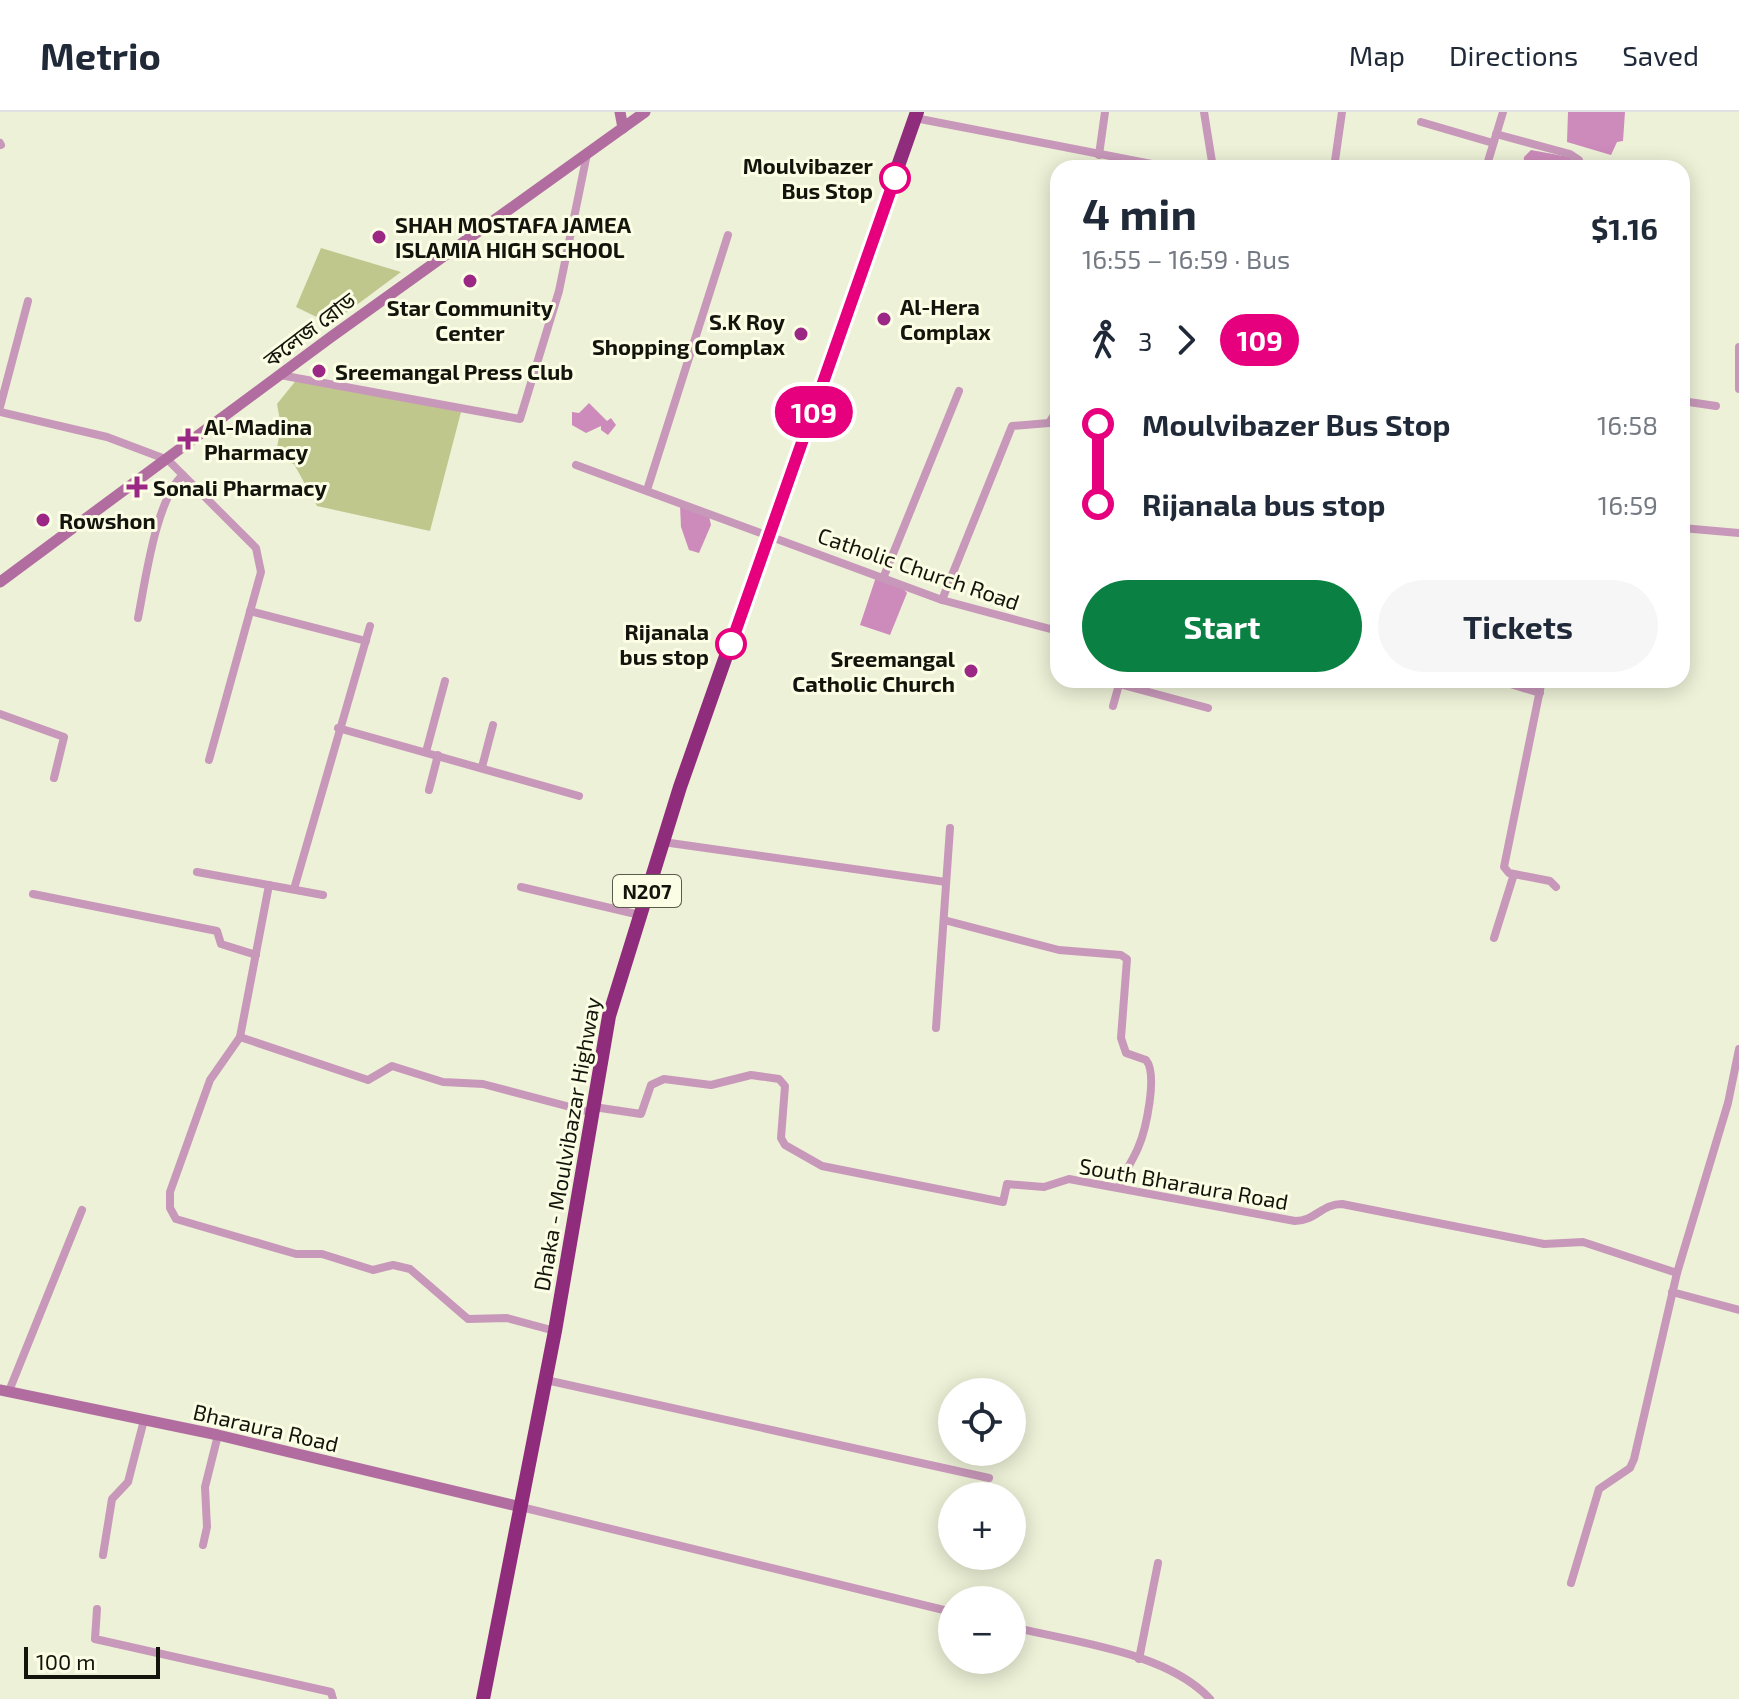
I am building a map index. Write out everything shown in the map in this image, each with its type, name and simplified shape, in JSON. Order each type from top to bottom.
[{"type":"highway","name":"Dhaka - Moulvibazar Highway","points":[[483,1699],[546,1380],[609,1016],[663,842],[916,115]]},
{"type":"main road","points":[[620,112],[623,128]]},
{"type":"main road","name":"কলেজ রোড","points":[[0,582],[645,112]]},
{"type":"main road","name":"Bharaura Road","points":[[4,1390],[218,1435],[521,1507]]},
{"type":"street","points":[[1099,155],[1105,112]]},
{"type":"street","points":[[1204,112],[1212,160]]},
{"type":"street","points":[[1335,160],[1342,112]]},
{"type":"street","points":[[1488,160],[1503,112]]},
{"type":"street","points":[[916,115],[1120,160]]},
{"type":"street","points":[[1421,122],[1570,154],[1579,160]]},
{"type":"street","points":[[280,375],[520,419],[559,291],[587,154]]},
{"type":"street","points":[[647,490],[728,235]]},
{"type":"street","points":[[28,301],[0,409],[107,437],[168,460],[256,548],[261,572],[209,760]]},
{"type":"street","points":[[1739,347],[1739,389]]},
{"type":"street","points":[[884,576],[959,391]]},
{"type":"street","points":[[1690,402],[1716,406]]},
{"type":"street","points":[[942,600],[1012,426],[1050,424]]},
{"type":"street","name":"Catholic Church Road","points":[[576,465],[884,576],[942,600],[1050,629]]},
{"type":"street","points":[[138,618],[163,512],[175,482],[183,475]]},
{"type":"street","points":[[1690,529],[1739,533]]},
{"type":"street","points":[[250,611],[366,641]]},
{"type":"street","points":[[294,889],[338,728],[370,626]]},
{"type":"street","points":[[426,752],[445,681]]},
{"type":"street","points":[[1113,706],[1118,688]]},
{"type":"street","points":[[1140,688],[1208,708]]},
{"type":"street","points":[[1524,688],[1540,693]]},
{"type":"street","points":[[1541,688],[1504,867],[1514,874],[1550,881],[1556,887]]},
{"type":"street","points":[[0,714],[64,737],[54,778]]},
{"type":"street","points":[[482,767],[493,725]]},
{"type":"street","points":[[338,728],[579,796]]},
{"type":"street","points":[[429,790],[438,755]]},
{"type":"street","points":[[936,1028],[950,828]]},
{"type":"street","points":[[663,842],[946,882]]},
{"type":"street","points":[[197,872],[323,895]]},
{"type":"street","points":[[1494,938],[1514,874]]},
{"type":"street","points":[[269,885],[240,1037],[210,1080],[170,1192],[170,1208],[176,1219],[296,1254],[322,1254],[373,1270],[402,1266],[410,1269],[468,1319],[507,1318],[555,1331]]},
{"type":"street","points":[[521,887],[640,915]]},
{"type":"street","points":[[33,894],[205,927],[220,934],[221,944],[256,955]]},
{"type":"street","points":[[944,920],[1059,950],[1121,955],[1127,959],[1121,1038],[1126,1053],[1146,1060],[1152,1074],[1145,1128],[1137,1151],[1126,1165],[1119,1188]]},
{"type":"street","points":[[240,1037],[368,1080],[392,1066],[443,1082],[483,1084],[593,1110]]},
{"type":"street","points":[[1571,1583],[1599,1489],[1630,1468],[1634,1459],[1672,1292],[1728,1103],[1739,1049]]},
{"type":"street","name":"South Bharaura Road","points":[[593,1110],[641,1114],[646,1110],[651,1085],[664,1079],[711,1085],[751,1075],[779,1079],[785,1086],[781,1138],[785,1145],[822,1166],[1003,1202],[1007,1184],[1044,1187],[1078,1179],[1295,1221],[1306,1221],[1325,1208],[1342,1204],[1544,1244],[1583,1242],[1677,1273]]},
{"type":"street","points":[[4,1390],[82,1210]]},
{"type":"street","points":[[1672,1292],[1739,1310]]},
{"type":"street","points":[[546,1380],[989,1478]]},
{"type":"street","points":[[103,1555],[112,1499],[128,1482],[144,1420]]},
{"type":"street","points":[[203,1545],[207,1527],[205,1487],[218,1435]]},
{"type":"street","points":[[521,1507],[938,1609]]},
{"type":"street","points":[[1139,1659],[1158,1563]]},
{"type":"street","points":[[97,1609],[95,1639],[331,1692],[333,1699]]},
{"type":"street","points":[[1026,1631],[1139,1659],[1181,1674],[1210,1699]]},
{"type":"green space","points":[[321,248],[401,272],[331,324],[296,307]]},
{"type":"green space","points":[[298,378],[461,412],[430,531],[317,506],[294,464],[275,458],[281,426],[277,404]]},
{"type":"shaded area","points":[[1568,112],[1625,112],[1623,141],[1617,142],[1611,155],[1567,142]]},
{"type":"shaded area","points":[[1531,150],[1572,160],[1524,160]]},
{"type":"shaded area","points":[[589,403],[607,421],[611,418],[616,425],[608,435],[601,430],[601,426],[586,433],[572,425],[572,412],[579,413]]},
{"type":"shaded area","points":[[680,505],[709,516],[711,525],[699,553],[689,550],[681,527]]},
{"type":"shaded area","points":[[876,577],[900,585],[907,593],[890,635],[860,625]]},
{"type":"bus line","name":"109","points":[[731,644],[895,178]]},
{"type":"place","name":"Moulvibazer Bus Stop","points":[[895,178]]},
{"type":"place","name":"SHAH MOSTAFA JAMEA ISLAMIA HIGH SCHOOL","points":[[379,237]]},
{"type":"place","name":"Star Community Center","points":[[470,281]]},
{"type":"place","name":"Al-Hera Complax","points":[[884,319]]},
{"type":"place","name":"S.K Roy Shopping Complax","points":[[801,334]]},
{"type":"place","name":"Sreemangal Press Club","points":[[319,371]]},
{"type":"place","name":"Al-Madina Pharmacy","points":[[188,439]]},
{"type":"place","name":"Sonali Pharmacy","points":[[137,487]]},
{"type":"place","name":"Rowshon","points":[[43,520]]},
{"type":"place","name":"Rijanala bus stop","points":[[731,644]]},
{"type":"place","name":"Sreemangal Catholic Church","points":[[971,671]]}]
